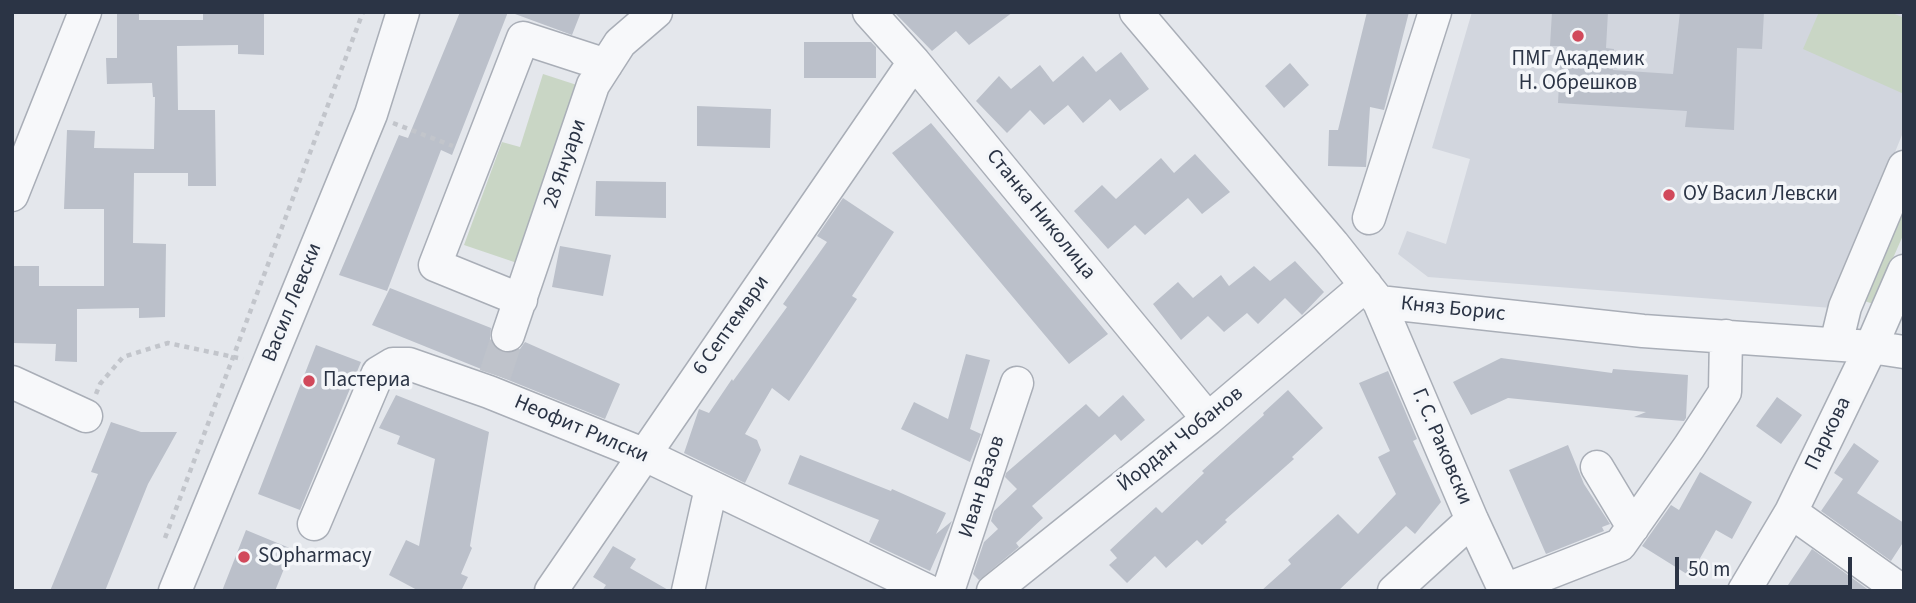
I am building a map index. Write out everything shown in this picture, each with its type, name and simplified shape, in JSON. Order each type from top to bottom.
[{"type":"street","points":[[12,195],[85,12]]},
{"type":"street","name":"Васил Левски","points":[[175,591],[371,114],[403,12]]},
{"type":"street","name":"Станка Николица","points":[[869,12],[914,62],[1208,419]]},
{"type":"street","points":[[1369,218],[1435,12]]},
{"type":"street","name":"28 Януари","points":[[508,335],[593,85],[639,18]]},
{"type":"street","points":[[1151,18],[1373,294]]},
{"type":"street","points":[[521,300],[435,265],[523,38],[606,65]]},
{"type":"street","name":"6 Септември","points":[[551,591],[914,62]]},
{"type":"street","points":[[1836,344],[1845,307],[1904,167]]},
{"type":"street","name":"Паркова","points":[[1744,591],[1791,512],[1904,271]]},
{"type":"street","name":"Княз Борис","points":[[1373,294],[1643,331],[1871,346],[1904,352]]},
{"type":"street","name":"Йордан Чобанов","points":[[993,591],[1208,419],[1373,294]]},
{"type":"street","name":"Г. С. Раковски","points":[[1373,294],[1505,590]]},
{"type":"street","points":[[1505,590],[1620,545],[1725,392],[1726,336]]},
{"type":"street","name":"Неофит Рилски","points":[[314,524],[378,373],[393,364],[408,364],[492,384],[928,591]]},
{"type":"street","points":[[12,382],[86,416]]},
{"type":"street","name":"Иван Вазов","points":[[948,591],[1017,383]]},
{"type":"street","points":[[1597,467],[1633,527]]},
{"type":"street","points":[[688,591],[711,488]]},
{"type":"street","points":[[1791,512],[1902,591]]},
{"type":"street","points":[[1394,591],[1472,520]]},
{"type":"path","points":[[164,539],[363,12]]},
{"type":"path","points":[[403,127],[455,147]]},
{"type":"path","points":[[86,416],[100,384],[123,358],[168,343],[268,365]]},
{"type":"shaded area","name":"ОУ Васил Левски","points":[[1472,12],[1904,12],[1904,130],[1832,308],[1428,277],[1398,254],[1407,231],[1446,244],[1470,159],[1432,148]]},
{"type":"green space","points":[[1819,12],[1890,12],[1904,18],[1904,94],[1803,49]]},
{"type":"green space","points":[[543,74],[583,87],[523,265],[464,245],[502,142],[520,147]]},
{"type":"green space","points":[[1904,200],[1904,233],[1873,304],[1862,300]]},
{"type":"building","points":[[117,12],[139,12],[139,20],[203,20],[203,12],[264,12],[264,55],[238,54],[238,45],[177,46],[178,110],[215,110],[216,186],[188,186],[188,173],[134,173],[133,243],[166,244],[165,317],[139,318],[139,308],[77,309],[77,362],[55,361],[56,344],[12,343],[12,266],[39,266],[39,286],[104,286],[104,209],[64,209],[67,130],[95,131],[94,148],[154,149],[155,97],[152,83],[107,84],[106,58],[117,58]]},
{"type":"building","points":[[460,12],[508,12],[452,155],[441,150],[387,291],[339,275],[399,135],[408,138]]},
{"type":"building","points":[[515,12],[581,12],[572,35]]},
{"type":"building","points":[[894,12],[1013,12],[969,45],[956,31],[932,51]]},
{"type":"building","points":[[1367,12],[1409,12],[1384,110],[1370,107],[1366,167],[1328,166],[1329,130],[1338,130]]},
{"type":"building","points":[[1552,12],[1608,12],[1606,48],[1614,49],[1613,70],[1673,74],[1680,12],[1764,12],[1762,49],[1737,48],[1734,130],[1685,127],[1687,111],[1558,103],[1561,46],[1550,46]]},
{"type":"building","points":[[804,42],[871,42],[876,47],[876,78],[804,78]]},
{"type":"building","points":[[1121,52],[1149,89],[1120,111],[1110,99],[1083,123],[1068,105],[1044,125],[1030,110],[1007,133],[976,101],[999,76],[1011,89],[1040,65],[1053,82],[1083,56],[1096,72]]},
{"type":"building","points":[[1290,63],[1309,85],[1284,108],[1265,86]]},
{"type":"building","points":[[697,106],[771,109],[770,148],[697,146]]},
{"type":"building","points":[[931,123],[1108,334],[1069,364],[892,153]]},
{"type":"building","points":[[1195,154],[1230,192],[1202,214],[1188,198],[1145,235],[1135,225],[1108,249],[1074,211],[1102,185],[1116,199],[1161,158],[1174,173]]},
{"type":"building","points":[[596,181],[666,182],[666,218],[595,216]]},
{"type":"building","points":[[843,198],[894,232],[852,296],[857,299],[789,401],[772,388],[745,434],[757,440],[761,450],[745,483],[684,453],[699,409],[709,413],[787,307],[783,304],[827,242],[817,236]]},
{"type":"building","points":[[560,246],[611,255],[603,296],[552,287]]},
{"type":"building","points":[[1295,261],[1324,292],[1302,315],[1285,298],[1258,324],[1247,313],[1224,332],[1208,316],[1181,340],[1153,304],[1178,282],[1193,298],[1221,275],[1229,286],[1254,266],[1270,281]]},
{"type":"building","points":[[390,288],[491,328],[490,339],[501,352],[512,353],[520,349],[525,342],[620,384],[605,419],[372,325]]},
{"type":"building","points":[[316,345],[361,362],[300,510],[258,494]]},
{"type":"building","points":[[966,354],[990,360],[970,429],[981,434],[970,462],[901,429],[914,402],[948,419]]},
{"type":"building","points":[[1501,358],[1612,373],[1613,369],[1688,375],[1686,418],[1684,421],[1634,417],[1646,412],[1508,398],[1471,415],[1453,382]]},
{"type":"building","points":[[1388,371],[1417,439],[1413,441],[1441,502],[1415,534],[1406,526],[1338,591],[1261,591],[1291,564],[1288,560],[1338,514],[1358,534],[1396,494],[1378,457],[1390,451],[1359,383]]},
{"type":"building","points":[[1288,390],[1323,428],[1292,457],[1294,459],[1225,520],[1227,522],[1202,545],[1197,540],[1166,568],[1155,556],[1127,583],[1109,565],[1117,558],[1110,550],[1156,507],[1162,513],[1204,473],[1202,471]]},
{"type":"building","points":[[396,395],[489,432],[470,546],[472,548],[461,574],[468,577],[461,591],[419,591],[389,575],[406,540],[419,546],[435,459],[397,444],[400,436],[379,428]]},
{"type":"building","points":[[1123,395],[1145,420],[1121,441],[1115,434],[1032,506],[1043,518],[1016,543],[1019,547],[979,580],[973,574],[984,542],[998,529],[991,521],[994,511],[1017,489],[1005,477],[1006,473],[1086,404],[1099,417]]},
{"type":"building","points":[[1777,397],[1802,415],[1781,444],[1756,426]]},
{"type":"building","points":[[111,422],[141,432],[177,432],[148,484],[105,591],[50,591],[98,474],[91,472]]},
{"type":"building","points":[[1854,443],[1879,461],[1857,493],[1904,523],[1904,541],[1891,561],[1821,511],[1843,479],[1834,473]]},
{"type":"building","points":[[1568,445],[1584,484],[1610,524],[1602,527],[1604,531],[1546,554],[1509,470]]},
{"type":"building","points":[[800,455],[891,491],[892,489],[946,513],[936,534],[952,521],[930,571],[869,542],[879,520],[788,484]]},
{"type":"building","points":[[1700,472],[1752,502],[1732,539],[1716,530],[1690,576],[1642,546],[1671,505],[1679,510]]},
{"type":"building","points":[[246,530],[292,549],[275,591],[222,591]]},
{"type":"building","points":[[613,546],[636,559],[630,568],[670,591],[602,591],[606,585],[593,577]]},
{"type":"building","points":[[1812,549],[1870,591],[1784,591]]},
{"type":"tunnel","points":[[495,375],[508,335]]},
{"type":"place","name":"ПМГ Академик Н. Обрешков","points":[[1578,36]]},
{"type":"place","name":"ОУ Васил Левски","points":[[1669,195]]},
{"type":"place","name":"Пастериа","points":[[309,381]]},
{"type":"place","name":"SOpharmacy","points":[[244,557]]}]
